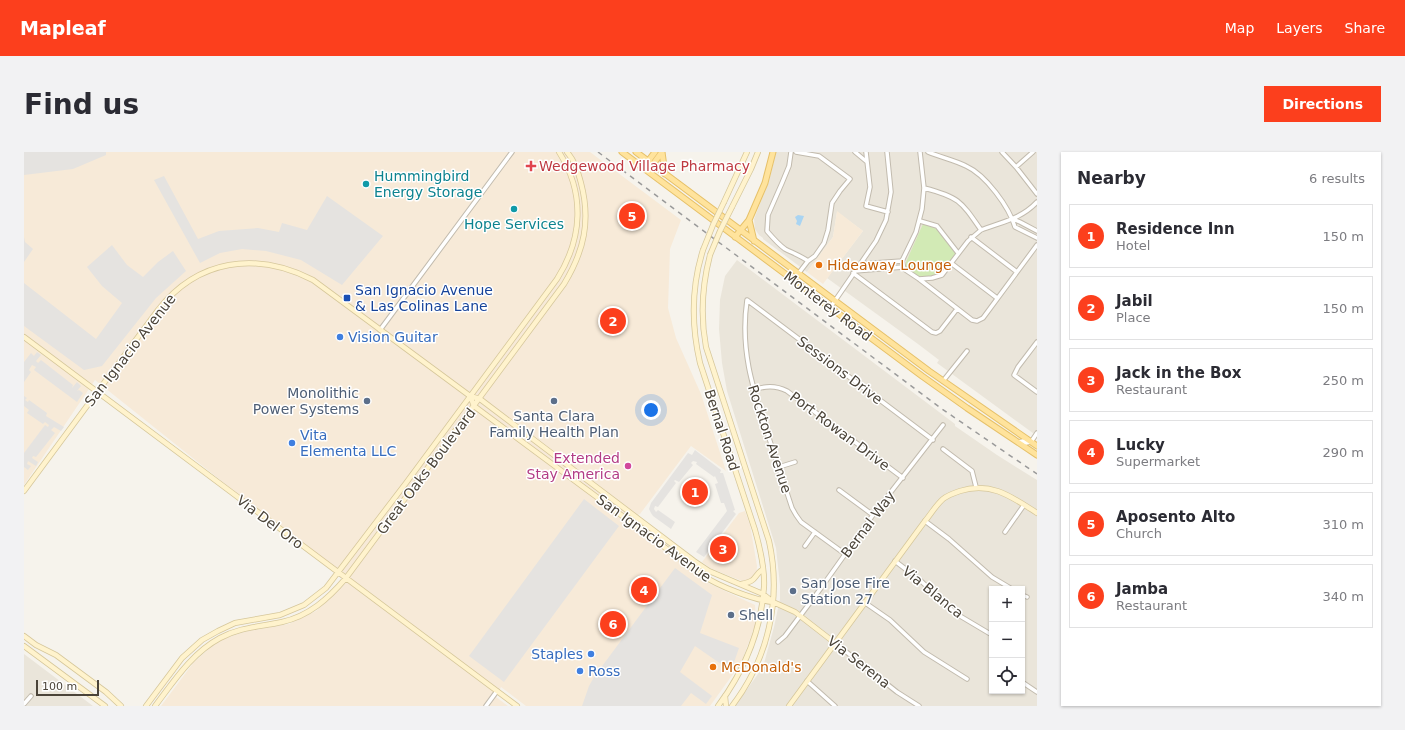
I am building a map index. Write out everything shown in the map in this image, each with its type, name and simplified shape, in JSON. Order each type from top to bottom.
[{"type":"main road","name":"Great Oaks Boulevard","points":[[146,706],[182,658],[202,640],[235,624],[280,615],[304,605],[326,588],[406,484],[563,270],[571,253],[576,237],[578,208],[575,190],[569,171],[559,152]]},
{"type":"main road","name":"Great Oaks Boulevard","points":[[155,706],[188,664],[206,646],[231,633],[258,626],[283,622],[308,612],[333,594],[480,398],[564,284],[573,268],[581,248],[586,218],[584,195],[579,174],[572,158],[567,152]]},
{"type":"main road","name":"Monterey Road","points":[[622,152],[932,384],[1037,455]]},
{"type":"main road","name":"Monterey Road","points":[[636,152],[943,381],[1037,446]]},
{"type":"main road","points":[[651,163],[655,152]]},
{"type":"main road","points":[[645,170],[662,152]]},
{"type":"main road","points":[[662,152],[665,174]]},
{"type":"main road","name":"Bernal Road","points":[[718,706],[740,674],[751,649],[757,628],[764,582],[761,552],[756,530],[700,363],[693,319],[693,296],[703,250],[713,225],[748,152]]},
{"type":"main road","name":"Bernal Road","points":[[732,706],[750,678],[760,658],[768,634],[773,602],[774,569],[770,542],[711,365],[704,338],[702,295],[704,279],[715,242],[752,169],[758,152]]},
{"type":"main road","points":[[735,237],[749,220],[765,183],[773,152]]},
{"type":"main road","points":[[749,220],[755,242]]},
{"type":"main road","name":"San Ignacio Avenue","points":[[24,491],[168,298],[182,285],[195,277],[222,267],[236,264],[264,263],[297,272],[313,280],[470,396],[480,398],[709,571],[763,594],[773,602],[800,615]]},
{"type":"main road","points":[[530,316],[536,320]]},
{"type":"main road","name":"Via Del Oro","points":[[24,337],[517,706]]},
{"type":"main road","points":[[470,396],[474,406]]},
{"type":"main road","name":"San Ignacio Avenue","points":[[474,406],[705,578],[762,601],[773,602]]},
{"type":"main road","points":[[406,484],[410,491]]},
{"type":"main road","points":[[788,706],[864,602],[943,499],[953,493],[976,487],[993,489],[1008,495],[1037,513]]},
{"type":"main road","points":[[740,585],[754,580],[758,572],[763,569]]},
{"type":"main road","name":"Via Serena","points":[[800,615],[835,643]]},
{"type":"main road","points":[[24,636],[36,645],[56,655],[106,692],[121,706]]},
{"type":"main road","points":[[24,646],[105,706]]},
{"type":"main road","points":[[725,696],[726,706]]},
{"type":"street","points":[[380,330],[512,152]]},
{"type":"street","points":[[791,152],[782,183],[768,214],[767,231],[777,243],[808,261]]},
{"type":"street","points":[[796,152],[819,156],[850,179],[832,203],[828,230],[824,243],[815,256],[808,261],[798,274]]},
{"type":"street","points":[[819,156],[822,152]]},
{"type":"street","points":[[855,152],[867,162]]},
{"type":"street","points":[[866,152],[870,186],[866,206],[888,212]]},
{"type":"street","points":[[830,308],[880,234],[888,212],[891,192],[887,152]]},
{"type":"street","points":[[903,267],[902,261],[912,244],[920,221],[924,188],[920,152]]},
{"type":"street","points":[[928,152],[967,166],[985,180],[1009,211],[1015,227],[1037,238]]},
{"type":"street","points":[[1002,152],[1037,194]]},
{"type":"street","points":[[1016,167],[1033,152]]},
{"type":"street","points":[[924,188],[948,194],[957,199],[964,205],[981,230]]},
{"type":"street","points":[[919,279],[932,278],[942,275],[971,237],[981,230],[1012,219],[1026,212],[1037,202]]},
{"type":"street","points":[[1012,219],[1037,231]]},
{"type":"street","points":[[920,221],[938,226],[958,253]]},
{"type":"street","points":[[971,237],[1017,272]]},
{"type":"street","points":[[854,272],[903,267],[972,320],[977,321],[983,318],[1037,245]]},
{"type":"street","points":[[860,264],[902,261]]},
{"type":"street","points":[[951,263],[997,298]]},
{"type":"street","points":[[854,272],[932,332],[940,332],[957,309]]},
{"type":"street","name":"Rockton Avenue","points":[[746,300],[744,315],[744,343],[753,390],[796,515],[801,522],[845,554]]},
{"type":"street","name":"Sessions Drive","points":[[746,300],[933,440]]},
{"type":"street","points":[[1037,342],[1018,367],[1014,375],[1037,392]]},
{"type":"street","points":[[943,381],[967,351]]},
{"type":"street","name":"Port Rowan Drive","points":[[753,390],[771,386],[787,391],[903,478]]},
{"type":"street","name":"Bernal Way","points":[[778,642],[785,636],[873,515],[933,440],[943,425]]},
{"type":"street","points":[[1017,442],[1031,442],[1037,433]]},
{"type":"street","points":[[943,449],[972,471],[976,487]]},
{"type":"street","points":[[779,467],[795,462]]},
{"type":"street","points":[[839,490],[873,515]]},
{"type":"street","points":[[1005,532],[1024,505]]},
{"type":"street","points":[[925,521],[949,539],[992,577],[1007,586]]},
{"type":"street","points":[[805,546],[815,532]]},
{"type":"street","points":[[652,538],[658,533]]},
{"type":"street","name":"Via Blanca","points":[[895,561],[921,581],[955,613],[989,633]]},
{"type":"street","points":[[864,602],[890,620],[924,652],[967,679]]},
{"type":"street","name":"Via Serena","points":[[835,643],[897,692],[919,706]]},
{"type":"street","points":[[807,682],[835,706]]},
{"type":"street","points":[[1025,684],[1037,692]]},
{"type":"street","points":[[486,706],[497,691]]},
{"type":"street","points":[[24,704],[31,696]]},
{"type":"shaded area","points":[[24,152],[590,152],[681,220],[670,249],[668,308],[676,338],[701,394],[726,471],[691,446],[640,514],[623,522],[708,583],[755,605],[756,623],[741,663],[710,706],[526,706],[501,687],[496,697],[508,706],[161,706],[194,662],[219,640],[248,631],[289,624],[316,611],[347,582],[95,380],[24,485]]},
{"type":"shaded area","points":[[24,152],[106,152],[106,155],[73,169],[24,175]]},
{"type":"shaded area","points":[[776,152],[1037,152],[1037,436],[937,363],[939,360],[918,344],[827,278],[863,231],[837,212],[833,237],[807,272],[759,235],[755,229],[754,219],[769,181]]},
{"type":"shaded area","points":[[164,176],[198,239],[219,231],[258,228],[279,232],[282,223],[307,230],[327,196],[383,236],[342,285],[301,260],[266,251],[242,249],[220,253],[200,263],[154,180]]},
{"type":"shaded area","points":[[837,211],[863,231],[823,284],[807,272],[833,237]]},
{"type":"shaded area","points":[[24,237],[25,242],[33,249],[24,262]]},
{"type":"shaded area","points":[[112,245],[127,265],[143,277],[158,262],[173,251],[186,271],[156,298],[102,366],[84,370],[24,326],[24,283],[96,339],[122,303],[102,286],[87,267]]},
{"type":"shaded area","points":[[737,260],[955,424],[955,426],[1037,480],[1037,706],[735,706],[763,667],[780,599],[780,585],[776,548],[727,391],[722,363],[719,329],[720,300],[725,276]]},
{"type":"shaded area","points":[[37,352],[41,355],[36,361],[38,363],[41,360],[73,385],[72,388],[77,382],[81,386],[77,391],[79,390],[83,393],[77,402],[34,370],[36,367],[32,365],[29,370],[31,372],[24,382],[24,362],[31,353],[34,356]]},
{"type":"shaded area","points":[[24,396],[27,398],[25,400],[28,402],[29,400],[47,413],[46,416],[64,427],[61,431],[54,427],[51,430],[55,433],[36,457],[33,456],[32,458],[38,462],[36,466],[28,461],[27,464],[31,466],[28,470],[24,467],[24,453],[45,425],[48,427],[49,425],[45,422],[43,424],[27,413],[29,410],[24,406]]},
{"type":"shaded area","points":[[695,450],[721,470],[720,473],[723,473],[735,510],[733,511],[736,514],[704,557],[696,552],[727,511],[724,503],[721,503],[715,484],[718,483],[715,476],[714,477],[696,464],[697,462],[693,461],[691,463],[693,465],[679,482],[674,481],[676,483],[658,507],[655,506],[654,509],[656,512],[658,510],[675,522],[671,529],[653,516],[649,509],[651,503],[688,453],[692,455]]},
{"type":"shaded area","points":[[584,499],[619,526],[504,682],[469,656]]},
{"type":"shaded area","points":[[745,511],[750,525],[757,566],[756,577],[749,581],[742,581],[712,569],[702,562],[739,513]]},
{"type":"shaded area","points":[[675,568],[712,595],[700,633],[739,648],[731,671],[695,646],[680,672],[712,696],[706,704],[691,693],[681,706],[582,706],[594,677]]},
{"type":"shaded area","points":[[24,654],[93,706],[24,706]]},
{"type":"green space","points":[[923,224],[940,230],[957,255],[942,273],[932,277],[920,277],[906,268],[906,262]]},
{"type":"water","points":[[798,215],[804,216],[800,226],[796,224],[797,221],[795,217]]},
{"type":"railway","points":[[598,152],[942,409],[1037,474]]},
{"type":"place","name":"Wedgewood Village Pharmacy","points":[[531,166]]},
{"type":"place","name":"Hummingbird Energy Storage","points":[[366,184]]},
{"type":"place","name":"Hope Services","points":[[514,209]]},
{"type":"place","name":"Aposento Alto","points":[[632,216]]},
{"type":"place","name":"Hideaway Lounge","points":[[819,265]]},
{"type":"place","name":"San Ignacio Avenue & Las Colinas Lane","points":[[347,298]]},
{"type":"place","name":"Jabil","points":[[613,321]]},
{"type":"place","name":"Vision Guitar","points":[[340,337]]},
{"type":"place","name":"Monolithic Power Systems","points":[[367,401]]},
{"type":"place","name":"Santa Clara Family Health Plan","points":[[554,401]]},
{"type":"place","name":"Vita Elementa LLC","points":[[292,443]]},
{"type":"place","name":"Extended Stay America","points":[[628,466]]},
{"type":"place","name":"Residence Inn","points":[[695,492]]},
{"type":"place","name":"Jack in the Box","points":[[723,549]]},
{"type":"place","name":"Lucky","points":[[644,590]]},
{"type":"place","name":"San Jose Fire Station 27","points":[[793,591]]},
{"type":"place","name":"Shell","points":[[731,615]]},
{"type":"place","name":"Jamba","points":[[613,624]]},
{"type":"place","name":"Staples","points":[[591,654]]},
{"type":"place","name":"McDonald's","points":[[713,667]]},
{"type":"place","name":"Ross","points":[[580,671]]}]
